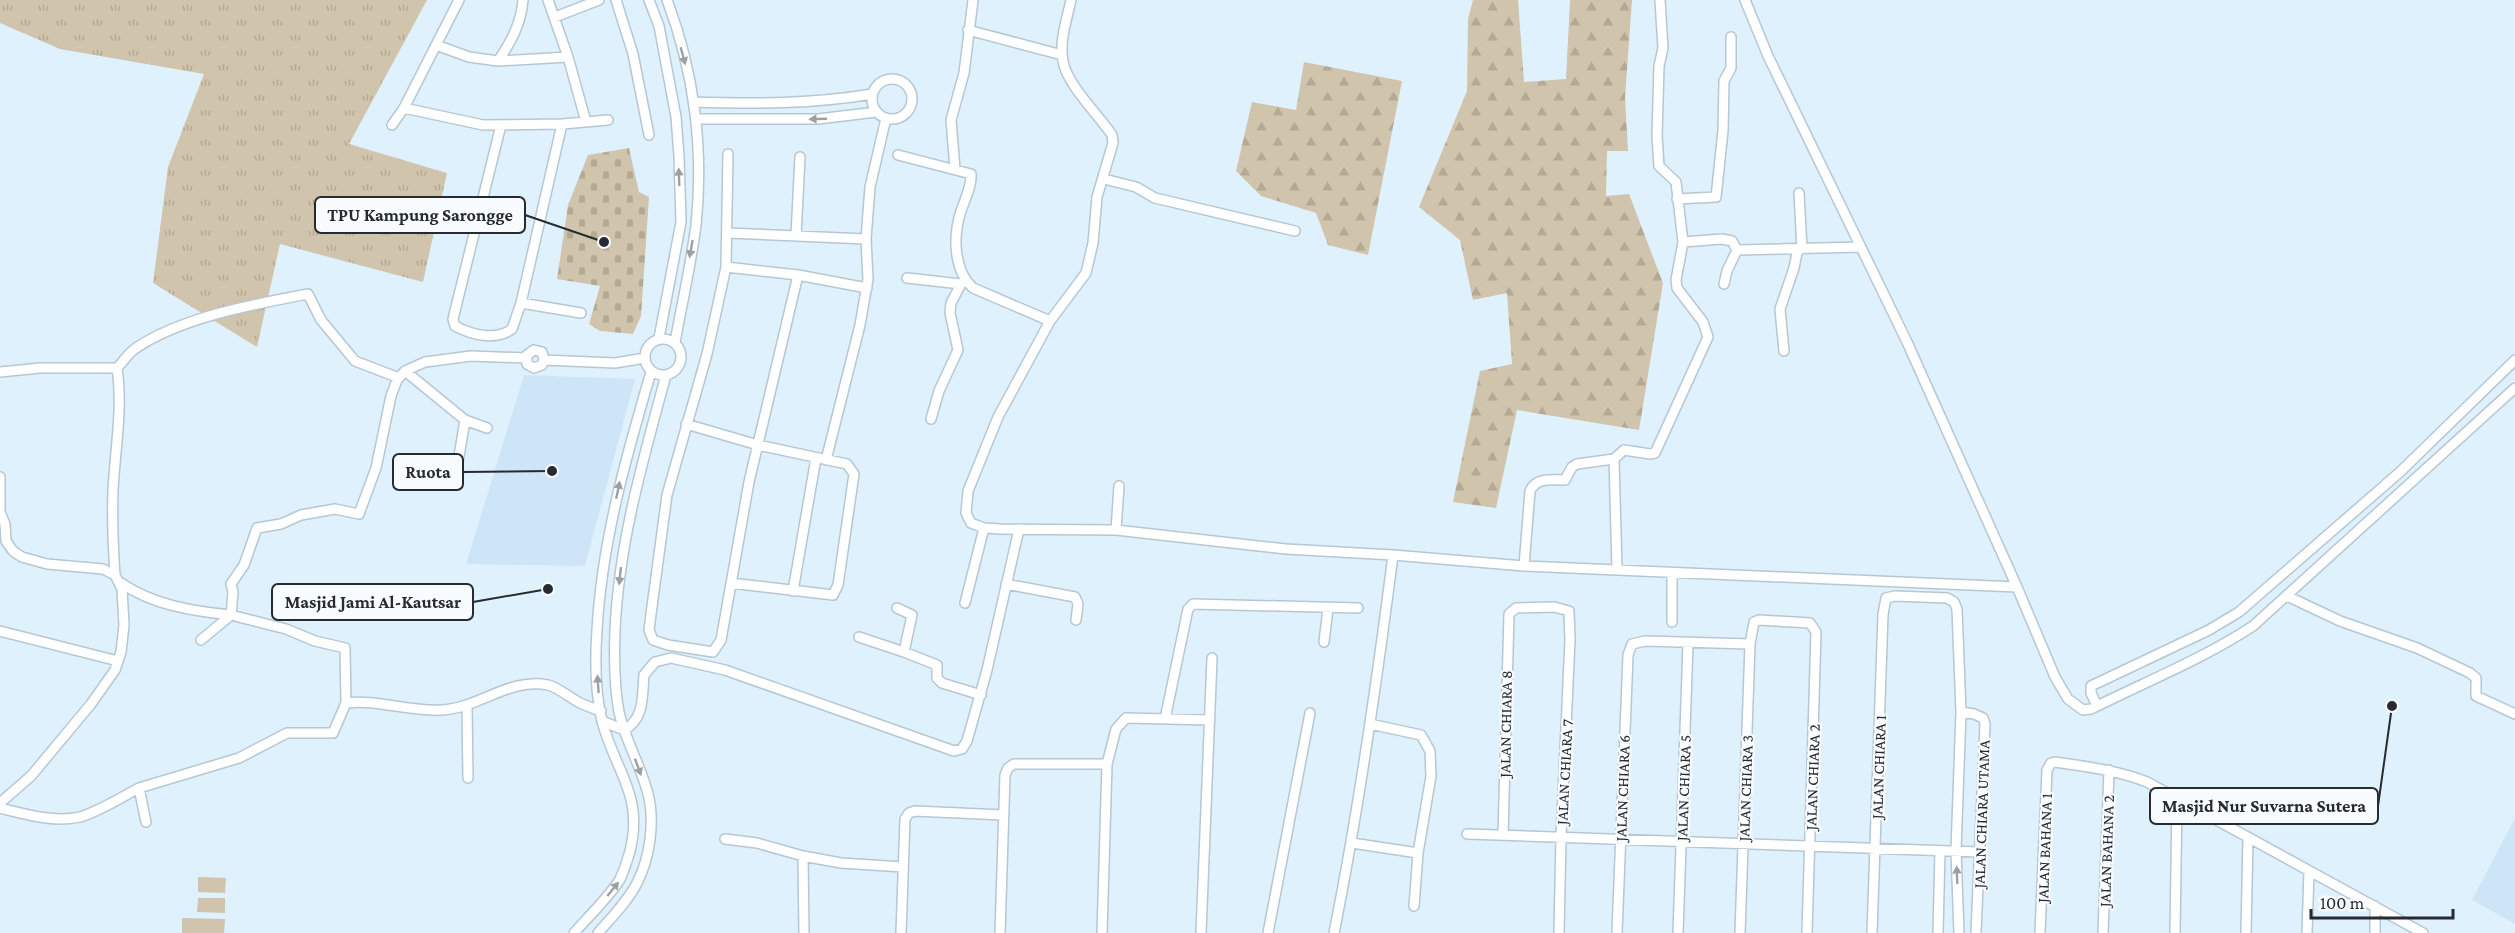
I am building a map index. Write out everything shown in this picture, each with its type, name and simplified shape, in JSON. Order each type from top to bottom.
[{"type":"street","points":[[392,125],[404,108],[459,0]]},
{"type":"street","points":[[498,62],[512,41],[522,13],[522,0]]},
{"type":"street","points":[[548,0],[568,57],[586,122]]},
{"type":"street","points":[[555,17],[599,0]]},
{"type":"street","points":[[616,0],[633,54],[650,135]]},
{"type":"street","points":[[649,0],[659,26],[676,117],[681,222],[659,338]]},
{"type":"street","points":[[666,0],[672,15],[694,102],[698,154],[696,225],[675,342]]},
{"type":"street","points":[[955,169],[951,120],[964,73],[973,0]]},
{"type":"street","points":[[1071,0],[1062,55],[1068,73],[1112,135],[1113,143],[1097,197],[1093,243],[1086,273],[1050,321],[998,417],[968,491],[966,513],[971,523],[984,528],[1116,530],[1286,549],[1524,566],[2017,587]]},
{"type":"street","points":[[1524,566],[1530,491],[1533,484],[1538,481],[1565,480],[1572,466],[1614,459],[1624,450],[1655,453],[1708,338],[1703,322],[1677,288],[1676,280],[1683,242],[1676,182],[1659,165],[1657,101],[1663,48],[1660,0]]},
{"type":"street","points":[[1745,0],[1768,56],[1907,342],[2062,690],[2072,705],[2083,710],[2094,707],[2236,637],[2253,626],[2515,388]]},
{"type":"street","points":[[968,30],[1062,55]]},
{"type":"street","points":[[1677,199],[1716,198],[1724,131],[1724,81],[1731,68],[1731,37]]},
{"type":"street","points":[[436,45],[469,57],[498,62],[568,57]]},
{"type":"street","points":[[896,79],[907,86],[912,97],[909,110],[899,118],[886,118],[876,112],[872,103],[874,88],[884,80],[896,79]]},
{"type":"street","points":[[694,102],[780,104],[872,94]]},
{"type":"street","points":[[780,104],[780,119]]},
{"type":"street","points":[[404,108],[483,125],[562,124],[572,121],[608,120]]},
{"type":"street","points":[[697,119],[847,117],[876,112]]},
{"type":"street","points":[[794,591],[821,459],[867,288],[866,239],[870,187],[886,118]]},
{"type":"street","points":[[501,125],[453,319],[455,326],[475,333],[504,335],[512,329],[521,303],[562,124]]},
{"type":"street","points":[[679,156],[698,154]]},
{"type":"street","points":[[728,154],[726,267],[707,354],[667,495],[649,630],[653,640],[668,645],[713,652],[722,640],[736,547],[798,275]]},
{"type":"street","points":[[898,154],[940,167],[969,172],[972,176],[960,213],[956,236],[963,282],[951,303],[950,313],[958,350],[939,391],[931,419]]},
{"type":"street","points":[[796,236],[800,157]]},
{"type":"street","points":[[1104,179],[1136,187],[1155,198],[1295,231]]},
{"type":"street","points":[[1784,351],[1780,309],[1800,249],[1799,193]]},
{"type":"street","points":[[728,233],[866,239]]},
{"type":"street","points":[[1683,242],[1722,239],[1732,241],[1737,250]]},
{"type":"street","points":[[1737,250],[1860,247]]},
{"type":"street","points":[[1724,284],[1727,271],[1737,250]]},
{"type":"street","points":[[726,267],[798,275],[867,288]]},
{"type":"street","points":[[907,278],[963,282],[1050,321]]},
{"type":"street","points":[[0,802],[26,781],[52,752],[104,687],[118,661],[124,625],[113,525],[119,403],[117,368],[136,347],[178,328],[218,315],[308,294],[321,320],[355,360],[402,374],[465,420],[487,428]]},
{"type":"street","points":[[521,303],[581,313]]},
{"type":"street","points":[[613,933],[600,930],[637,884],[644,866],[651,818],[648,794],[624,730],[615,684],[615,631],[620,573],[634,492],[666,375],[678,367],[681,360],[681,353],[675,342],[668,338],[659,338],[647,346],[644,362],[651,372],[666,375]]},
{"type":"street","points":[[201,640],[231,615],[233,592],[231,584],[245,562],[257,528],[281,524],[302,514],[335,509],[359,514],[376,468],[391,396],[402,374],[425,362],[471,356],[527,358],[527,364],[534,368],[542,365],[544,360],[615,363],[645,358]]},
{"type":"street","points":[[2094,707],[2091,686],[2209,630],[2239,612],[2400,472],[2515,360]]},
{"type":"street","points":[[0,372],[40,368],[117,368]]},
{"type":"street","points":[[574,933],[620,880],[632,842],[633,799],[602,716],[597,684],[597,632],[602,573],[618,485],[651,372]]},
{"type":"street","points":[[455,480],[465,420]]},
{"type":"street","points":[[686,424],[758,445],[847,464],[854,474],[838,585],[832,595],[731,583]]},
{"type":"street","points":[[1614,459],[1617,569]]},
{"type":"street","points":[[0,477],[0,512],[8,545],[22,557],[54,566],[103,569],[134,592],[181,609],[231,615],[345,648],[346,703],[333,734],[286,733],[239,758],[140,788],[74,818],[27,814],[0,808]]},
{"type":"street","points":[[1116,530],[1119,486]]},
{"type":"street","points":[[965,603],[984,528]]},
{"type":"street","points":[[624,730],[634,721],[640,711],[646,672],[655,662],[671,658],[752,678],[954,751],[962,749],[967,741],[981,695],[1019,529]]},
{"type":"street","points":[[1334,933],[1352,843],[1393,555]]},
{"type":"street","points":[[1672,573],[1672,622]]},
{"type":"street","points":[[1006,584],[1075,597],[1078,604],[1076,620]]},
{"type":"street","name":"JALAN CHIARA UTAMA","points":[[1885,601],[1886,598],[1895,596],[1947,598],[1954,602],[1957,609],[1961,712],[1956,851],[1959,933]]},
{"type":"street","points":[[2287,596],[2340,621],[2417,648],[2469,673],[2476,678],[2476,696],[2515,714]]},
{"type":"street","name":"JALAN CHIARA 1","points":[[1872,933],[1885,601]]},
{"type":"street","points":[[1165,719],[1188,609],[1193,604],[1359,608]]},
{"type":"street","name":"JALAN CHIARA 7","points":[[1509,614],[1516,608],[1554,607],[1569,611],[1570,640],[1559,933]]},
{"type":"street","points":[[897,608],[912,615],[913,620],[904,652]]},
{"type":"street","points":[[1324,642],[1329,608]]},
{"type":"street","name":"JALAN CHIARA 8","points":[[1503,836],[1509,614]]},
{"type":"street","name":"JALAN CHIARA 2","points":[[1750,644],[1754,622],[1759,620],[1810,623],[1816,632],[1807,933]]},
{"type":"street","points":[[0,631],[118,661]]},
{"type":"street","points":[[859,638],[938,665],[937,678],[942,684],[981,695]]},
{"type":"street","name":"JALAN CHIARA 6","points":[[1617,933],[1628,655],[1632,644],[1645,641],[1688,644]]},
{"type":"street","points":[[1688,644],[1750,644]]},
{"type":"street","name":"JALAN CHIARA 5","points":[[1678,933],[1688,644]]},
{"type":"street","name":"JALAN CHIARA 3","points":[[1740,933],[1750,644]]},
{"type":"street","points":[[1202,933],[1212,658]]},
{"type":"street","points":[[346,703],[359,701],[424,710],[443,710],[467,706],[515,686],[549,685],[624,730]]},
{"type":"street","points":[[467,706],[468,778]]},
{"type":"street","name":"JALAN CHIARA UTAMA","points":[[1961,712],[1983,718],[1985,724],[1976,933]]},
{"type":"street","points":[[1268,933],[1310,713]]},
{"type":"street","points":[[1102,933],[1107,764],[1116,729],[1126,718],[1210,720]]},
{"type":"street","points":[[1370,724],[1421,735],[1430,751],[1431,776],[1418,854],[1414,906]]},
{"type":"street","name":"JALAN BAHANA 1","points":[[2040,933],[2047,770],[2051,763],[2109,770]]},
{"type":"street","points":[[1000,933],[1003,815],[1005,775],[1008,768],[1014,764],[1107,764]]},
{"type":"street","points":[[2109,770],[2147,782],[2423,933]]},
{"type":"street","name":"JALAN BAHANA 2","points":[[2103,933],[2109,770]]},
{"type":"street","points":[[140,788],[146,822]]},
{"type":"street","points":[[2175,933],[2177,799]]},
{"type":"street","points":[[901,933],[905,819],[909,813],[1003,815]]},
{"type":"street","points":[[1467,834],[1979,852]]},
{"type":"street","points":[[2246,933],[2248,838]]},
{"type":"street","points":[[725,839],[757,843],[803,856],[864,866],[903,867]]},
{"type":"street","points":[[1352,843],[1418,854]]},
{"type":"street","points":[[1938,933],[1940,851]]},
{"type":"street","points":[[803,856],[804,933]]},
{"type":"street","points":[[2307,933],[2309,871]]},
{"type":"street","points":[[2374,906],[2375,933]]},
{"type":"shaded area","points":[[524,375],[635,379],[585,566],[466,564]]},
{"type":"shaded area","points":[[2515,818],[2515,924],[2472,900]]},
{"type":"green space","points":[[0,0],[427,0],[349,144],[447,173],[423,282],[280,244],[257,347],[153,283],[168,167],[204,74],[60,49],[0,23]]},
{"type":"green space","points":[[1473,0],[1518,0],[1524,82],[1566,79],[1570,0],[1632,0],[1625,97],[1628,151],[1607,151],[1606,196],[1629,194],[1663,283],[1639,430],[1517,410],[1496,508],[1453,502],[1480,371],[1512,364],[1507,293],[1473,300],[1460,240],[1419,207],[1467,91],[1468,19]]},
{"type":"green space","points":[[1304,62],[1402,81],[1368,255],[1328,245],[1316,213],[1261,196],[1236,171],[1252,102],[1296,110]]},
{"type":"green space","points":[[629,148],[639,192],[649,197],[641,316],[633,334],[600,331],[589,324],[600,286],[557,279],[568,205],[588,155]]},
{"type":"green space","points":[[198,877],[226,878],[225,893],[198,892]]},
{"type":"green space","points":[[198,898],[225,898],[225,913],[197,912]]},
{"type":"green space","points":[[182,918],[225,919],[224,933],[182,933]]},
{"type":"place","name":"TPU Kampung Sarongge","points":[[604,242]]},
{"type":"place","name":"Ruota","points":[[552,471]]},
{"type":"place","name":"Masjid Jami Al-Kautsar","points":[[548,589]]},
{"type":"place","name":"Masjid Nur Suvarna Sutera","points":[[2392,706]]}]
